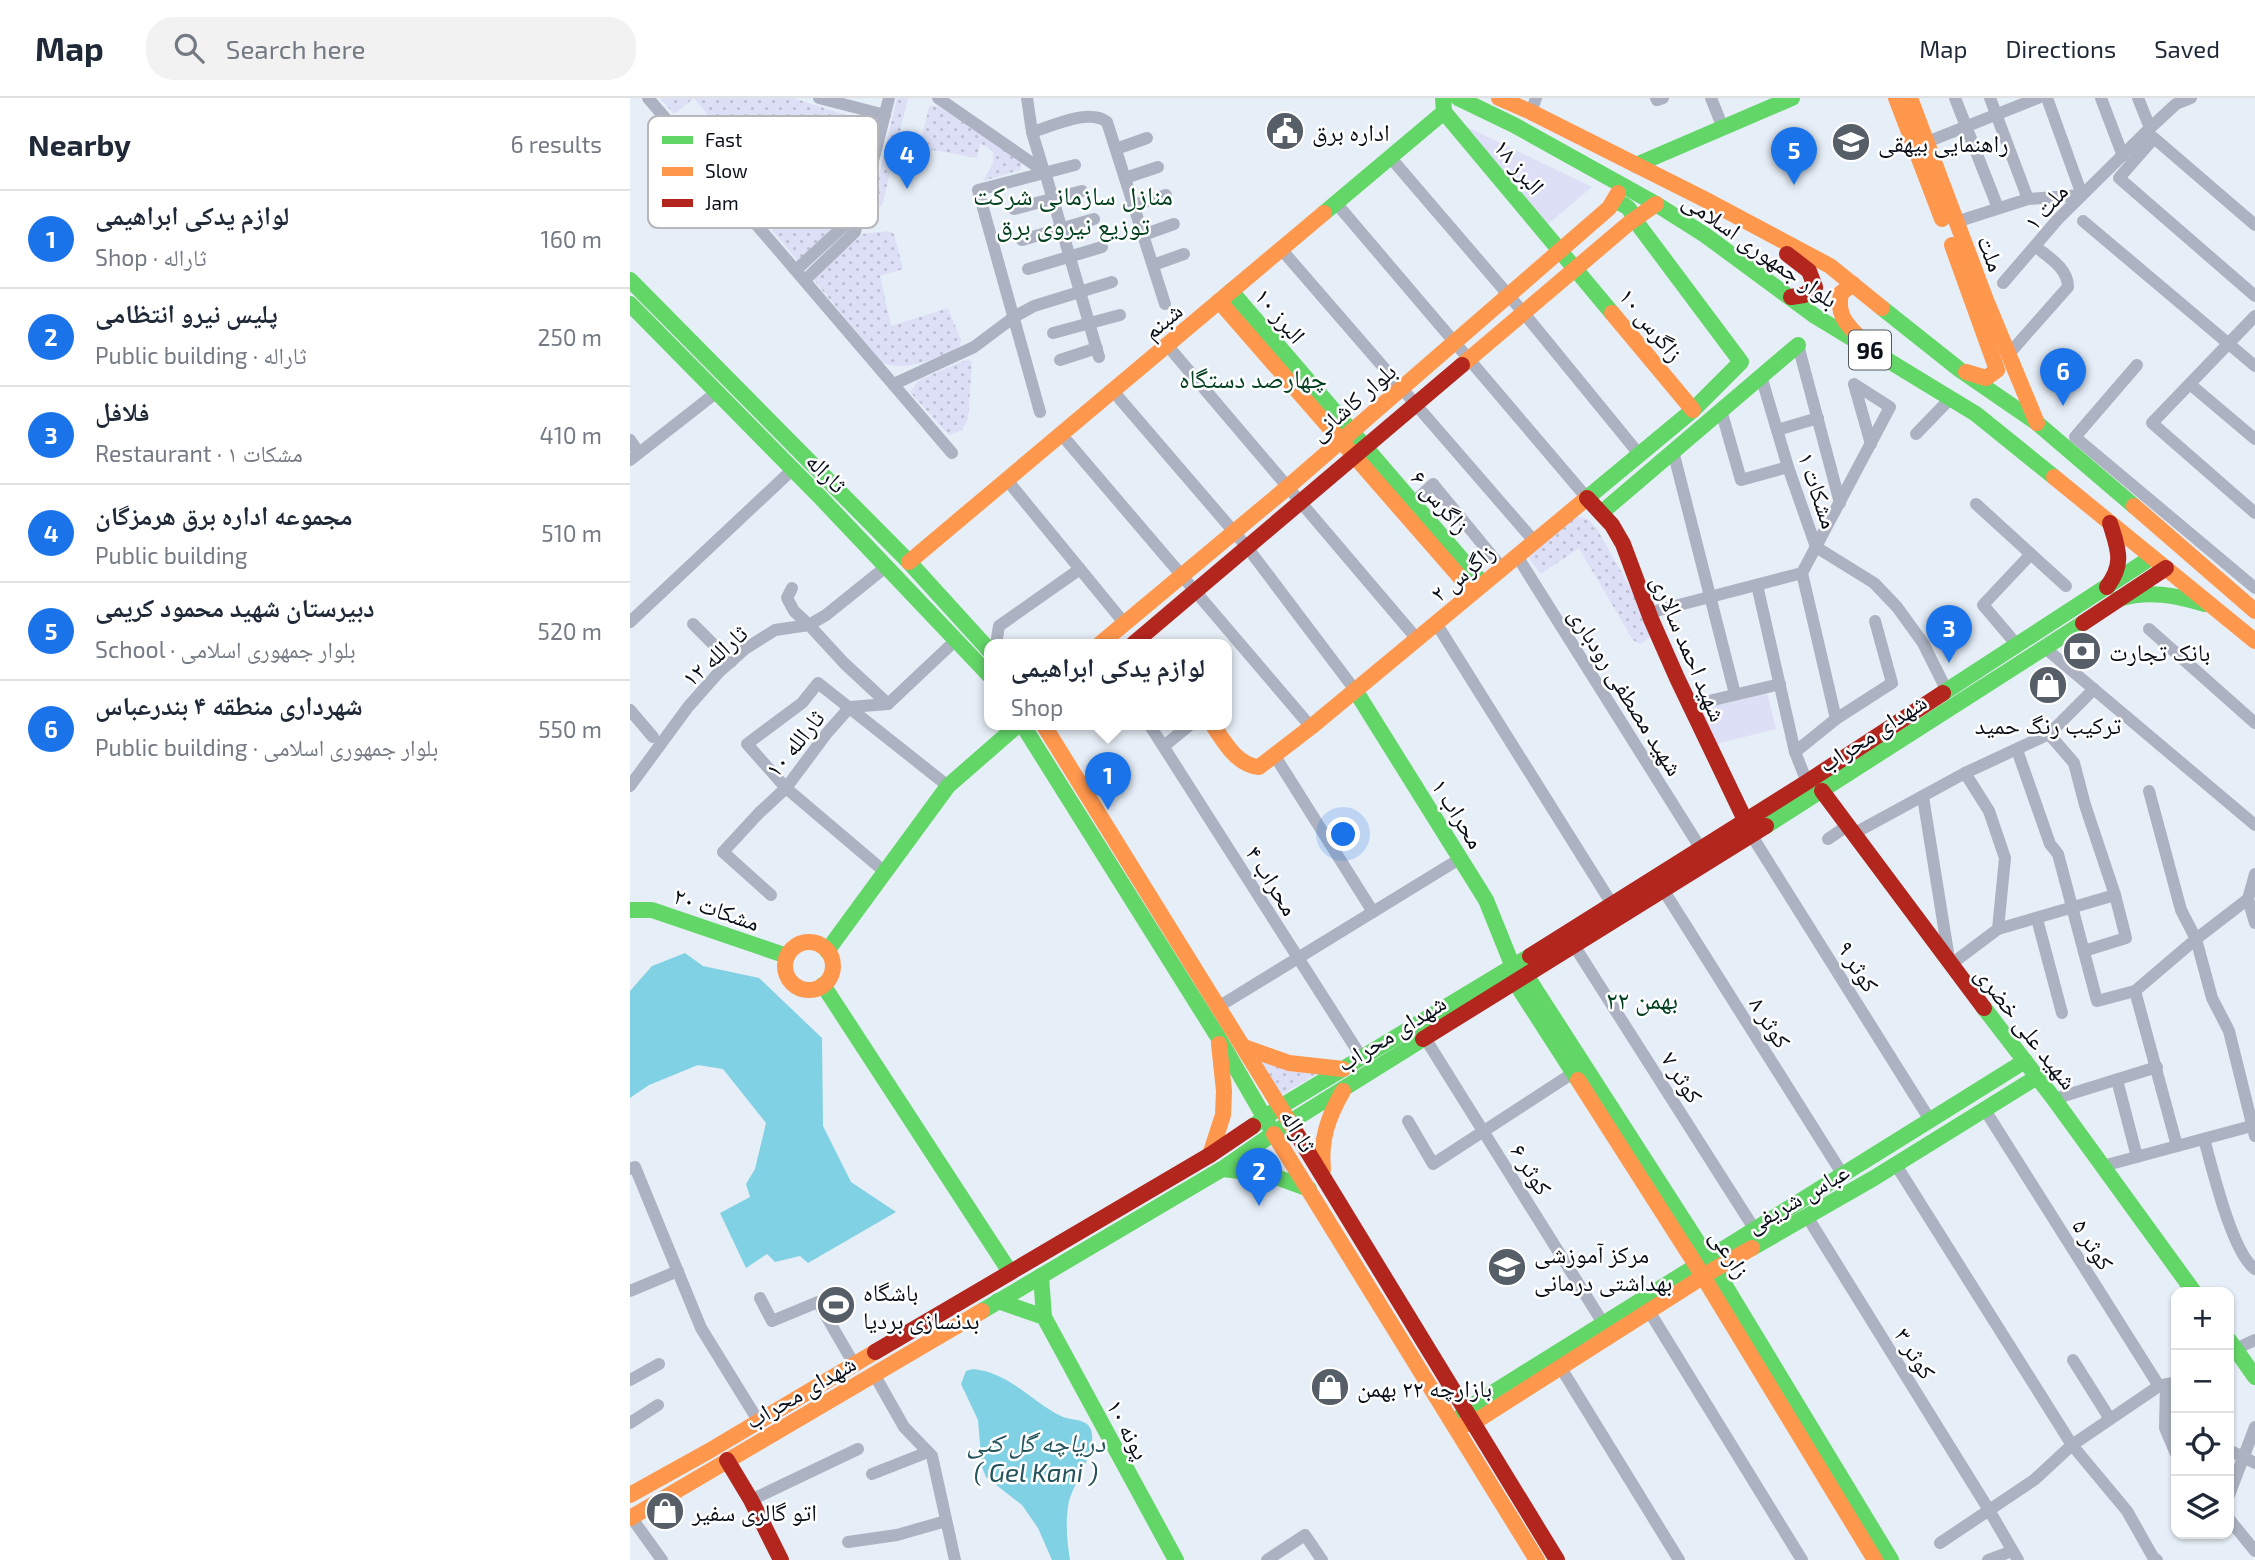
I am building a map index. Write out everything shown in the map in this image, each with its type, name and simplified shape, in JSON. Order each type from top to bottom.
[{"type":"main road","name":"بلوار جمهوری اسلامی","points":[[1458,98],[1514,125],[1656,204],[1705,235],[1815,316],[1976,414],[2110,523],[2145,561],[2166,568],[2255,641]]},
{"type":"main road","name":"بلوار جمهوری اسلامی","points":[[1499,98],[1534,105],[1636,165],[1830,266],[1960,370],[2037,423],[2255,611]]},
{"type":"main road","points":[[1636,165],[1792,98]]},
{"type":"main road","name":"ملت","points":[[1896,98],[2002,358],[2037,423]]},
{"type":"main road","name":"ملت","points":[[1910,98],[2002,358]]},
{"type":"main road","name":"شبنم","points":[[909,562],[1390,157],[1444,105]]},
{"type":"main road","name":"البرز ۱۸","points":[[1444,105],[1576,268]]},
{"type":"main road","name":"بلوار کاشانی","points":[[1106,639],[1288,487],[1609,208],[1623,184]]},
{"type":"main road","points":[[1613,202],[1628,206],[1634,219]]},
{"type":"main road","name":"بلوار کاشانی","points":[[1143,639],[1300,501],[1634,219],[1656,204]]},
{"type":"main road","points":[[1728,212],[1810,271],[1815,278],[1815,287],[1800,297],[1791,297]]},
{"type":"main road","name":"زاگرس ۲","points":[[1217,730],[1242,762],[1252,768],[1259,767],[1275,756],[1693,410],[1741,362],[1634,219]]},
{"type":"main road","name":"زاگرس ۱۰","points":[[1576,268],[1693,410]]},
{"type":"main road","name":"ثاراله","points":[[630,280],[909,562],[984,644]]},
{"type":"main road","points":[[1853,284],[1841,293],[1838,311],[1844,322],[1878,355]]},
{"type":"main road","name":"البرز ۱۰","points":[[1225,296],[1359,451]]},
{"type":"main road","name":"ثاراله","points":[[630,304],[887,566],[984,670]]},
{"type":"main road","points":[[653,328],[665,316]]},
{"type":"main road","points":[[1601,513],[1798,345]]},
{"type":"main road","points":[[1960,370],[1986,378],[1997,370],[2002,358]]},
{"type":"main road","name":"زاگرس ۶","points":[[1359,451],[1478,588]]},
{"type":"main road","name":"شهید احمد سالاری","points":[[1587,498],[1623,542],[1648,613],[1688,706],[1745,820]]},
{"type":"main road","points":[[2110,523],[2121,560],[2112,593],[2157,592],[2214,607]]},
{"type":"main road","points":[[2145,561],[2142,564],[2149,565],[2152,572],[2150,578]]},
{"type":"main road","name":"شهدای محراب","points":[[630,1496],[1210,1155],[1280,1107],[1343,1069],[1575,947],[2045,648],[2112,593],[2145,561]]},
{"type":"main road","name":"شهدای محراب","points":[[630,1517],[1222,1169],[1518,975],[1612,904],[1807,782],[2017,645],[2112,593],[2150,578],[2166,568]]},
{"type":"main road","name":"محراب ۱","points":[[1355,690],[1486,900],[1518,975]]},
{"type":"main road","points":[[827,951],[948,786],[1014,730]]},
{"type":"main road","name":"ثاراله","points":[[1025,730],[1218,1037],[1274,1133],[1537,1560]]},
{"type":"main road","name":"ثاراله","points":[[1048,730],[1558,1560]]},
{"type":"main road","name":"شهید علی خضری","points":[[1822,791],[1950,965],[2054,1098],[2190,1287]]},
{"type":"main road","name":"مشکات ۲۰","points":[[630,910],[652,909],[709,931],[788,956]]},
{"type":"main road","points":[[806,943],[818,944],[827,951],[831,957],[832,969],[823,985],[806,990],[794,985],[785,968],[788,956],[795,947],[806,943]]},
{"type":"main road","name":"زارعی","points":[[1518,975],[1573,1073],[1706,1267],[1875,1560]]},
{"type":"main road","name":"زارعی","points":[[1518,975],[1891,1560]]},
{"type":"main road","points":[[823,985],[1010,1272]]},
{"type":"main road","points":[[1204,1016],[1218,1007]]},
{"type":"main road","points":[[1210,1155],[1223,1115],[1224,1091],[1218,1037]]},
{"type":"main road","points":[[1244,1047],[1289,1063],[1343,1069]]},
{"type":"main road","name":"عباس شریفی","points":[[1469,1416],[1561,1368],[1649,1311],[1755,1230],[2025,1061]]},
{"type":"main road","name":"عباس شریفی","points":[[1469,1416],[1603,1323],[1706,1267],[1808,1218],[2037,1077]]},
{"type":"main road","points":[[1222,1169],[1268,1174],[1309,1190],[1313,1180],[1324,1179],[1320,1150],[1327,1120],[1345,1088]]},
{"type":"main road","points":[[1864,1161],[1874,1178]]},
{"type":"main road","points":[[998,1301],[1044,1317],[1041,1276]]},
{"type":"main road","name":"پونه ۱۰","points":[[1044,1317],[1176,1560]]},
{"type":"main road","points":[[2233,1350],[2255,1377]]},
{"type":"main road","points":[[1455,1426],[1469,1416]]},
{"type":"main road","points":[[727,1460],[751,1500],[781,1560]]},
{"type":"street","points":[[648,98],[663,116]]},
{"type":"street","points":[[819,98],[885,115]]},
{"type":"street","points":[[878,143],[889,98]]},
{"type":"street","points":[[938,98],[1045,172]]},
{"type":"street","points":[[1027,98],[1032,132],[1098,352],[1060,360]]},
{"type":"street","points":[[1656,98],[1663,98]]},
{"type":"street","points":[[1711,98],[1723,128]]},
{"type":"street","points":[[1955,98],[1998,208]]},
{"type":"street","points":[[1990,98],[2028,198]]},
{"type":"street","points":[[1956,222],[2028,198],[2082,195],[2047,98]]},
{"type":"street","points":[[2101,98],[2123,156]]},
{"type":"street","points":[[2138,98],[2150,128]]},
{"type":"street","name":"ملت ۱","points":[[2002,358],[2068,287],[2068,277],[2060,267],[2035,246],[2175,101],[2192,98]]},
{"type":"street","points":[[1927,142],[1996,116],[2031,99]]},
{"type":"street","points":[[1032,132],[1088,115],[1100,116],[1107,122],[1165,304]]},
{"type":"street","points":[[1116,149],[1147,138]]},
{"type":"street","points":[[2255,225],[2154,138],[2119,178],[2255,296]]},
{"type":"street","points":[[1390,157],[1509,295],[1639,454]]},
{"type":"street","points":[[1040,412],[978,190],[1074,165]]},
{"type":"street","points":[[1125,178],[1158,167]]},
{"type":"street","points":[[1014,209],[1082,191]]},
{"type":"street","points":[[1134,205],[1166,195]]},
{"type":"street","points":[[1336,203],[1587,498]]},
{"type":"street","points":[[1022,240],[1094,219]]},
{"type":"street","points":[[2083,221],[2255,366]]},
{"type":"street","points":[[1143,235],[1174,224]]},
{"type":"street","points":[[760,228],[953,453]]},
{"type":"street","points":[[800,275],[842,228]]},
{"type":"street","points":[[2003,283],[2035,246]]},
{"type":"street","points":[[1028,269],[1102,247]]},
{"type":"street","points":[[1281,249],[1534,541]]},
{"type":"street","points":[[1153,265],[1184,254]]},
{"type":"street","points":[[894,384],[974,347],[1014,317],[1034,306],[1112,282]]},
{"type":"street","points":[[1052,333],[1120,315]]},
{"type":"street","points":[[2255,316],[2152,423],[2255,513]]},
{"type":"street","points":[[1167,345],[1417,639]]},
{"type":"street","points":[[1798,345],[1840,503]]},
{"type":"street","points":[[2137,365],[2076,437],[2255,588]]},
{"type":"street","name":"مشکات ۱","points":[[1761,376],[1788,467],[1816,547],[1874,583],[1897,607],[1923,643],[1947,691]]},
{"type":"street","points":[[2190,385],[2255,439]]},
{"type":"street","points":[[1113,391],[1247,547],[1355,690]]},
{"type":"street","points":[[630,440],[634,457],[718,392]]},
{"type":"street","points":[[1916,434],[1950,399]]},
{"type":"street","points":[[1721,410],[1741,480],[1788,467]]},
{"type":"street","points":[[1777,429],[1818,418]]},
{"type":"street","points":[[1061,434],[1311,727]]},
{"type":"street","points":[[1836,719],[1802,573],[1871,443]]},
{"type":"street","points":[[1673,451],[1735,694]]},
{"type":"street","points":[[630,622],[792,470]]},
{"type":"street","points":[[1007,480],[1125,624]]},
{"type":"street","points":[[1408,508],[1433,484],[1502,568]]},
{"type":"street","points":[[1976,504],[2066,586]]},
{"type":"street","points":[[2017,645],[1983,605],[2031,554]]},
{"type":"street","name":"شهید مصطفی رودباری","points":[[1517,556],[1700,849]]},
{"type":"street","name":"ثارالله ۱۲","points":[[630,786],[688,707],[745,649],[775,630],[809,625],[826,615],[887,566]]},
{"type":"street","points":[[997,639],[999,625],[1080,569]]},
{"type":"street","points":[[1648,613],[1802,573]]},
{"type":"street","points":[[1757,585],[1795,752],[1807,782]]},
{"type":"street","points":[[792,588],[787,598],[789,605],[844,663],[888,704],[956,640]]},
{"type":"street","points":[[1795,752],[1836,719],[1892,683],[1875,621]]},
{"type":"street","points":[[1436,623],[1612,904]]},
{"type":"street","points":[[693,624],[731,662]]},
{"type":"street","points":[[2149,629],[2255,723]]},
{"type":"street","points":[[2045,648],[2255,825]]},
{"type":"street","points":[[886,872],[786,788],[747,744],[802,703],[818,683],[948,786]]},
{"type":"street","points":[[1688,706],[1780,684]]},
{"type":"street","points":[[1828,839],[1923,797],[2049,734],[2094,689]]},
{"type":"street","name":"ثارالله ۱۰","points":[[771,895],[723,852],[786,788],[827,733],[850,708],[888,704]]},
{"type":"street","points":[[630,710],[653,737]]},
{"type":"street","name":"محراب ۴","points":[[1153,730],[1362,1058]]},
{"type":"street","points":[[1164,746],[1184,730]]},
{"type":"street","points":[[2049,734],[2074,763],[2126,938],[2084,951]]},
{"type":"street","points":[[2017,750],[2050,844],[2058,854],[2097,1001],[2135,991],[2248,899]]},
{"type":"street","points":[[1275,756],[1373,912]]},
{"type":"street","points":[[1965,774],[1989,811],[2005,858],[1998,929]]},
{"type":"street","points":[[2104,1166],[2204,1139],[2254,1129],[2229,1031],[2212,998],[2196,939],[2181,910],[2149,791]]},
{"type":"street","points":[[1923,797],[1950,965],[1998,929],[2115,895]]},
{"type":"street","name":"کوثر ۹","points":[[1752,836],[1930,1119]]},
{"type":"street","points":[[1218,1007],[1461,858]]},
{"type":"street","points":[[2255,874],[2248,899],[2255,923]]},
{"type":"street","name":"کوثر ۸","points":[[1664,891],[1843,1175]]},
{"type":"street","points":[[2037,919],[2062,1013]]},
{"type":"street","name":"کوثر ۷","points":[[1575,947],[1755,1230]]},
{"type":"street","points":[[2135,991],[2177,1146]]},
{"type":"street","name":"کوثر ۶","points":[[1424,1038],[1603,1323]]},
{"type":"street","points":[[2054,1098],[2157,1067]]},
{"type":"street","points":[[1408,1121],[1433,1164],[1573,1073]]},
{"type":"street","points":[[2117,1080],[2137,1157]]},
{"type":"street","name":"کوثر ۵","points":[[1985,1110],[2167,1384]]},
{"type":"street","points":[[2204,1139],[2222,1205],[2237,1242],[2250,1266],[2255,1269]]},
{"type":"street","points":[[1896,1164],[2072,1445],[2127,1511],[2157,1560]]},
{"type":"street","points":[[630,1169],[635,1167],[701,1328],[759,1422]]},
{"type":"street","name":"کوثر ۳","points":[[1808,1218],[2015,1556]]},
{"type":"street","points":[[630,1291],[678,1271]]},
{"type":"street","points":[[760,1298],[772,1321],[818,1302],[854,1364]]},
{"type":"street","points":[[1649,1311],[1802,1560]]},
{"type":"street","points":[[2234,1346],[2255,1340]]},
{"type":"street","points":[[2073,1360],[2110,1419]]},
{"type":"street","points":[[630,1380],[659,1364]]},
{"type":"street","points":[[1561,1368],[1679,1560]]},
{"type":"street","points":[[874,1374],[904,1427],[932,1456],[955,1560]]},
{"type":"street","points":[[1940,1543],[2034,1479],[2072,1445],[2167,1384]]},
{"type":"street","points":[[2167,1384],[2165,1428],[2171,1442]]},
{"type":"street","points":[[630,1423],[658,1405]]},
{"type":"street","points":[[2234,1480],[2255,1427]]},
{"type":"street","points":[[751,1500],[858,1449]]},
{"type":"street","points":[[872,1474],[928,1452]]},
{"type":"street","points":[[2234,1453],[2255,1463]]},
{"type":"street","points":[[630,1517],[662,1560]]},
{"type":"street","points":[[848,1542],[897,1535],[946,1521]]},
{"type":"street","points":[[2234,1526],[2255,1551]]},
{"type":"street","points":[[1267,1560],[1305,1535],[1321,1560]]},
{"type":"street","points":[[1988,1560],[2015,1556]]},
{"type":"shaded area","points":[[660,98],[694,98],[674,114]]},
{"type":"shaded area","points":[[694,98],[793,98],[848,116],[709,116]]},
{"type":"shaded area","points":[[897,98],[908,98],[882,206],[878,205],[878,179]]},
{"type":"shaded area","points":[[932,105],[1022,161],[1020,170],[983,181],[993,163],[993,151],[980,143],[977,158],[933,150],[924,166],[915,165],[929,107]]},
{"type":"shaded area","points":[[1465,126],[1592,187],[1548,224]]},
{"type":"shaded area","points":[[775,228],[835,228],[799,262],[772,230]]},
{"type":"shaded area","points":[[888,231],[894,234],[903,269],[880,276],[891,326],[948,308],[961,340],[959,348],[912,365],[883,363],[812,278],[863,234]]},
{"type":"shaded area","points":[[968,359],[972,363],[968,419],[962,430],[949,435],[910,392],[919,380]]},
{"type":"shaded area","points":[[1574,516],[1588,519],[1597,529],[1650,623],[1653,631],[1649,638],[1640,644],[1633,640],[1579,548],[1541,574],[1526,554]]},
{"type":"shaded area","points":[[1767,693],[1776,729],[1712,745],[1702,709]]},
{"type":"shaded area","points":[[1260,1059],[1318,1073],[1281,1095]]},
{"type":"water","points":[[685,953],[703,966],[759,978],[822,1038],[823,1126],[851,1182],[896,1212],[808,1263],[800,1256],[775,1262],[767,1254],[746,1268],[720,1213],[750,1197],[746,1184],[755,1169],[766,1123],[723,1069],[698,1065],[649,1085],[630,1098],[630,991],[652,966]]},
{"type":"water","name":"دریاچه گل کنی ( Gel Kani )","points":[[973,1369],[1002,1378],[1055,1413],[1088,1425],[1092,1432],[1090,1452],[1069,1501],[1067,1530],[1070,1560],[1052,1560],[1038,1528],[1022,1505],[986,1477],[982,1467],[978,1420],[961,1384],[966,1371]]},
{"type":"traffic: fast","points":[[1443,98],[1444,112]]},
{"type":"traffic: fast","points":[[1458,98],[1514,125],[1656,204],[1705,235],[1815,316],[1976,414],[2054,477]]},
{"type":"traffic: fast","points":[[1636,165],[1792,98]]},
{"type":"traffic: fast","points":[[1324,213],[1444,112],[1612,313]]},
{"type":"traffic: fast","points":[[1587,498],[1693,410],[1741,362],[1629,209],[1613,202]]},
{"type":"traffic: fast","points":[[630,280],[909,562],[984,644]]},
{"type":"traffic: fast","points":[[1231,291],[1483,584]]},
{"type":"traffic: fast","points":[[630,304],[820,497],[984,670]]},
{"type":"traffic: fast","points":[[1882,308],[1960,370],[2037,423],[2134,506]]},
{"type":"traffic: fast","points":[[1601,513],[1798,345]]},
{"type":"traffic: fast","points":[[1943,693],[2152,557]]},
{"type":"traffic: fast","points":[[2118,599],[2162,595],[2205,604]]},
{"type":"traffic: fast","points":[[1766,826],[2083,623]]},
{"type":"traffic: fast","points":[[1355,690],[1486,900],[1513,967],[1515,982],[1578,1080]]},
{"type":"traffic: fast","points":[[827,951],[948,786],[1012,730]]},
{"type":"traffic: fast","points":[[1026,730],[1218,1037],[1274,1134]]},
{"type":"traffic: fast","points":[[630,910],[652,910],[787,956]]},
{"type":"traffic: fast","points":[[1253,1126],[1530,956]]},
{"type":"traffic: fast","points":[[1517,969],[1526,975],[1715,1269],[1891,1560]]},
{"type":"traffic: fast","points":[[823,985],[1010,1272]]},
{"type":"traffic: fast","points":[[1984,1008],[2054,1099],[2190,1287]]},
{"type":"traffic: fast","points":[[982,1311],[1222,1169],[1290,1122],[1423,1039]]},
{"type":"traffic: fast","points":[[1459,1420],[1465,1410],[2025,1061]]},
{"type":"traffic: fast","points":[[1752,1248],[1874,1178],[2037,1077]]},
{"type":"traffic: fast","points":[[1222,1169],[1268,1174],[1309,1189]]},
{"type":"traffic: fast","points":[[1041,1276],[1044,1317],[1176,1560]]},
{"type":"traffic: fast","points":[[998,1301],[1044,1317]]},
{"type":"traffic: fast","points":[[2234,1347],[2255,1377]]},
{"type":"traffic: slow","points":[[1499,98],[1710,202],[1830,266],[1882,308]]},
{"type":"traffic: slow","points":[[1896,98],[1942,219]]},
{"type":"traffic: slow","points":[[1910,98],[1986,300],[2037,423]]},
{"type":"traffic: slow","points":[[1106,639],[1282,492],[1609,208],[1618,193]]},
{"type":"traffic: slow","points":[[1462,365],[1628,224],[1656,204]]},
{"type":"traffic: slow","points":[[909,562],[1324,213]]},
{"type":"traffic: slow","points":[[1952,245],[1997,370],[1986,378],[1966,372]]},
{"type":"traffic: slow","points":[[1853,284],[1841,293],[1840,306],[1845,322],[1858,336]]},
{"type":"traffic: slow","points":[[1219,301],[1473,592]]},
{"type":"traffic: slow","points":[[1612,313],[1693,410]]},
{"type":"traffic: slow","points":[[2054,477],[2255,641]]},
{"type":"traffic: slow","points":[[1216,730],[1237,757],[1259,767],[1587,498]]},
{"type":"traffic: slow","points":[[2134,506],[2255,611]]},
{"type":"traffic: slow","points":[[1047,730],[1295,1131]]},
{"type":"traffic: slow","points":[[809,942],[826,949],[833,966],[826,983],[809,990],[792,983],[785,966],[792,949],[809,942]]},
{"type":"traffic: slow","points":[[1210,1155],[1223,1115],[1224,1091],[1219,1044]]},
{"type":"traffic: slow","points":[[1244,1047],[1289,1063],[1343,1069]]},
{"type":"traffic: slow","points":[[1578,1080],[1696,1265],[1875,1560]]},
{"type":"traffic: slow","points":[[1323,1170],[1326,1129],[1343,1091]]},
{"type":"traffic: slow","points":[[1274,1134],[1537,1560]]},
{"type":"traffic: slow","points":[[1462,1425],[1473,1423],[1752,1248]]},
{"type":"traffic: slow","points":[[630,1518],[982,1311]]},
{"type":"traffic: slow","points":[[630,1495],[875,1352]]},
{"type":"traffic: jam","points":[[1787,254],[1809,271],[1815,287],[1804,295],[1791,297]]},
{"type":"traffic: jam","points":[[1139,639],[1462,365]]},
{"type":"traffic: jam","points":[[1587,498],[1612,525],[1623,544],[1677,678],[1745,820]]},
{"type":"traffic: jam","points":[[2107,587],[2118,563],[2110,523]]},
{"type":"traffic: jam","points":[[2083,623],[2166,568]]},
{"type":"traffic: jam","points":[[1530,956],[1943,693]]},
{"type":"traffic: jam","points":[[1822,791],[1984,1008]]},
{"type":"traffic: jam","points":[[1423,1039],[1766,826]]},
{"type":"traffic: jam","points":[[875,1352],[1210,1155],[1253,1126]]},
{"type":"traffic: jam","points":[[1295,1131],[1557,1560]]},
{"type":"traffic: jam","points":[[727,1460],[751,1500],[781,1560]]},
{"type":"place","name":"اداره برق","points":[[1285,131]]},
{"type":"place","name":"راهنمایی بیهقی","points":[[1851,142]]},
{"type":"place","name":"دبیرستان شهید محمود کریمی","points":[[1794,185]]},
{"type":"place","name":"مجموعه اداره برق هرمزگان","points":[[907,189]]},
{"type":"place","name":"شهرداری منطقه ۴ بندرعباس","points":[[2063,406]]},
{"type":"place","name":"بانک تجارت","points":[[2082,651]]},
{"type":"place","name":"فلافل","points":[[1949,663]]},
{"type":"place","name":"ترکیب رنگ حمید","points":[[2048,685]]},
{"type":"place","name":"لوازم یدکی ابراهیمی","points":[[1108,810]]},
{"type":"place","name":"پلیس نیرو انتظامی","points":[[1259,1206]]},
{"type":"place","name":"مرکز آموزشی بهداشتی درمانی","points":[[1507,1267]]},
{"type":"place","name":"باشگاه بدنسازی بردیا","points":[[836,1305]]},
{"type":"place","name":"بازارچه ۲۲ بهمن","points":[[1330,1387]]},
{"type":"place","name":"اتو گالری سفیر","points":[[665,1511]]},
{"type":"district","name":"منازل سازمانی شرکت توزیع نیروی برق","points":[[1073,209]]},
{"type":"district","name":"چهارصد دستگاه","points":[[1253,377]]},
{"type":"district","name":"۲۲ بهمن","points":[[1642,998]]}]
